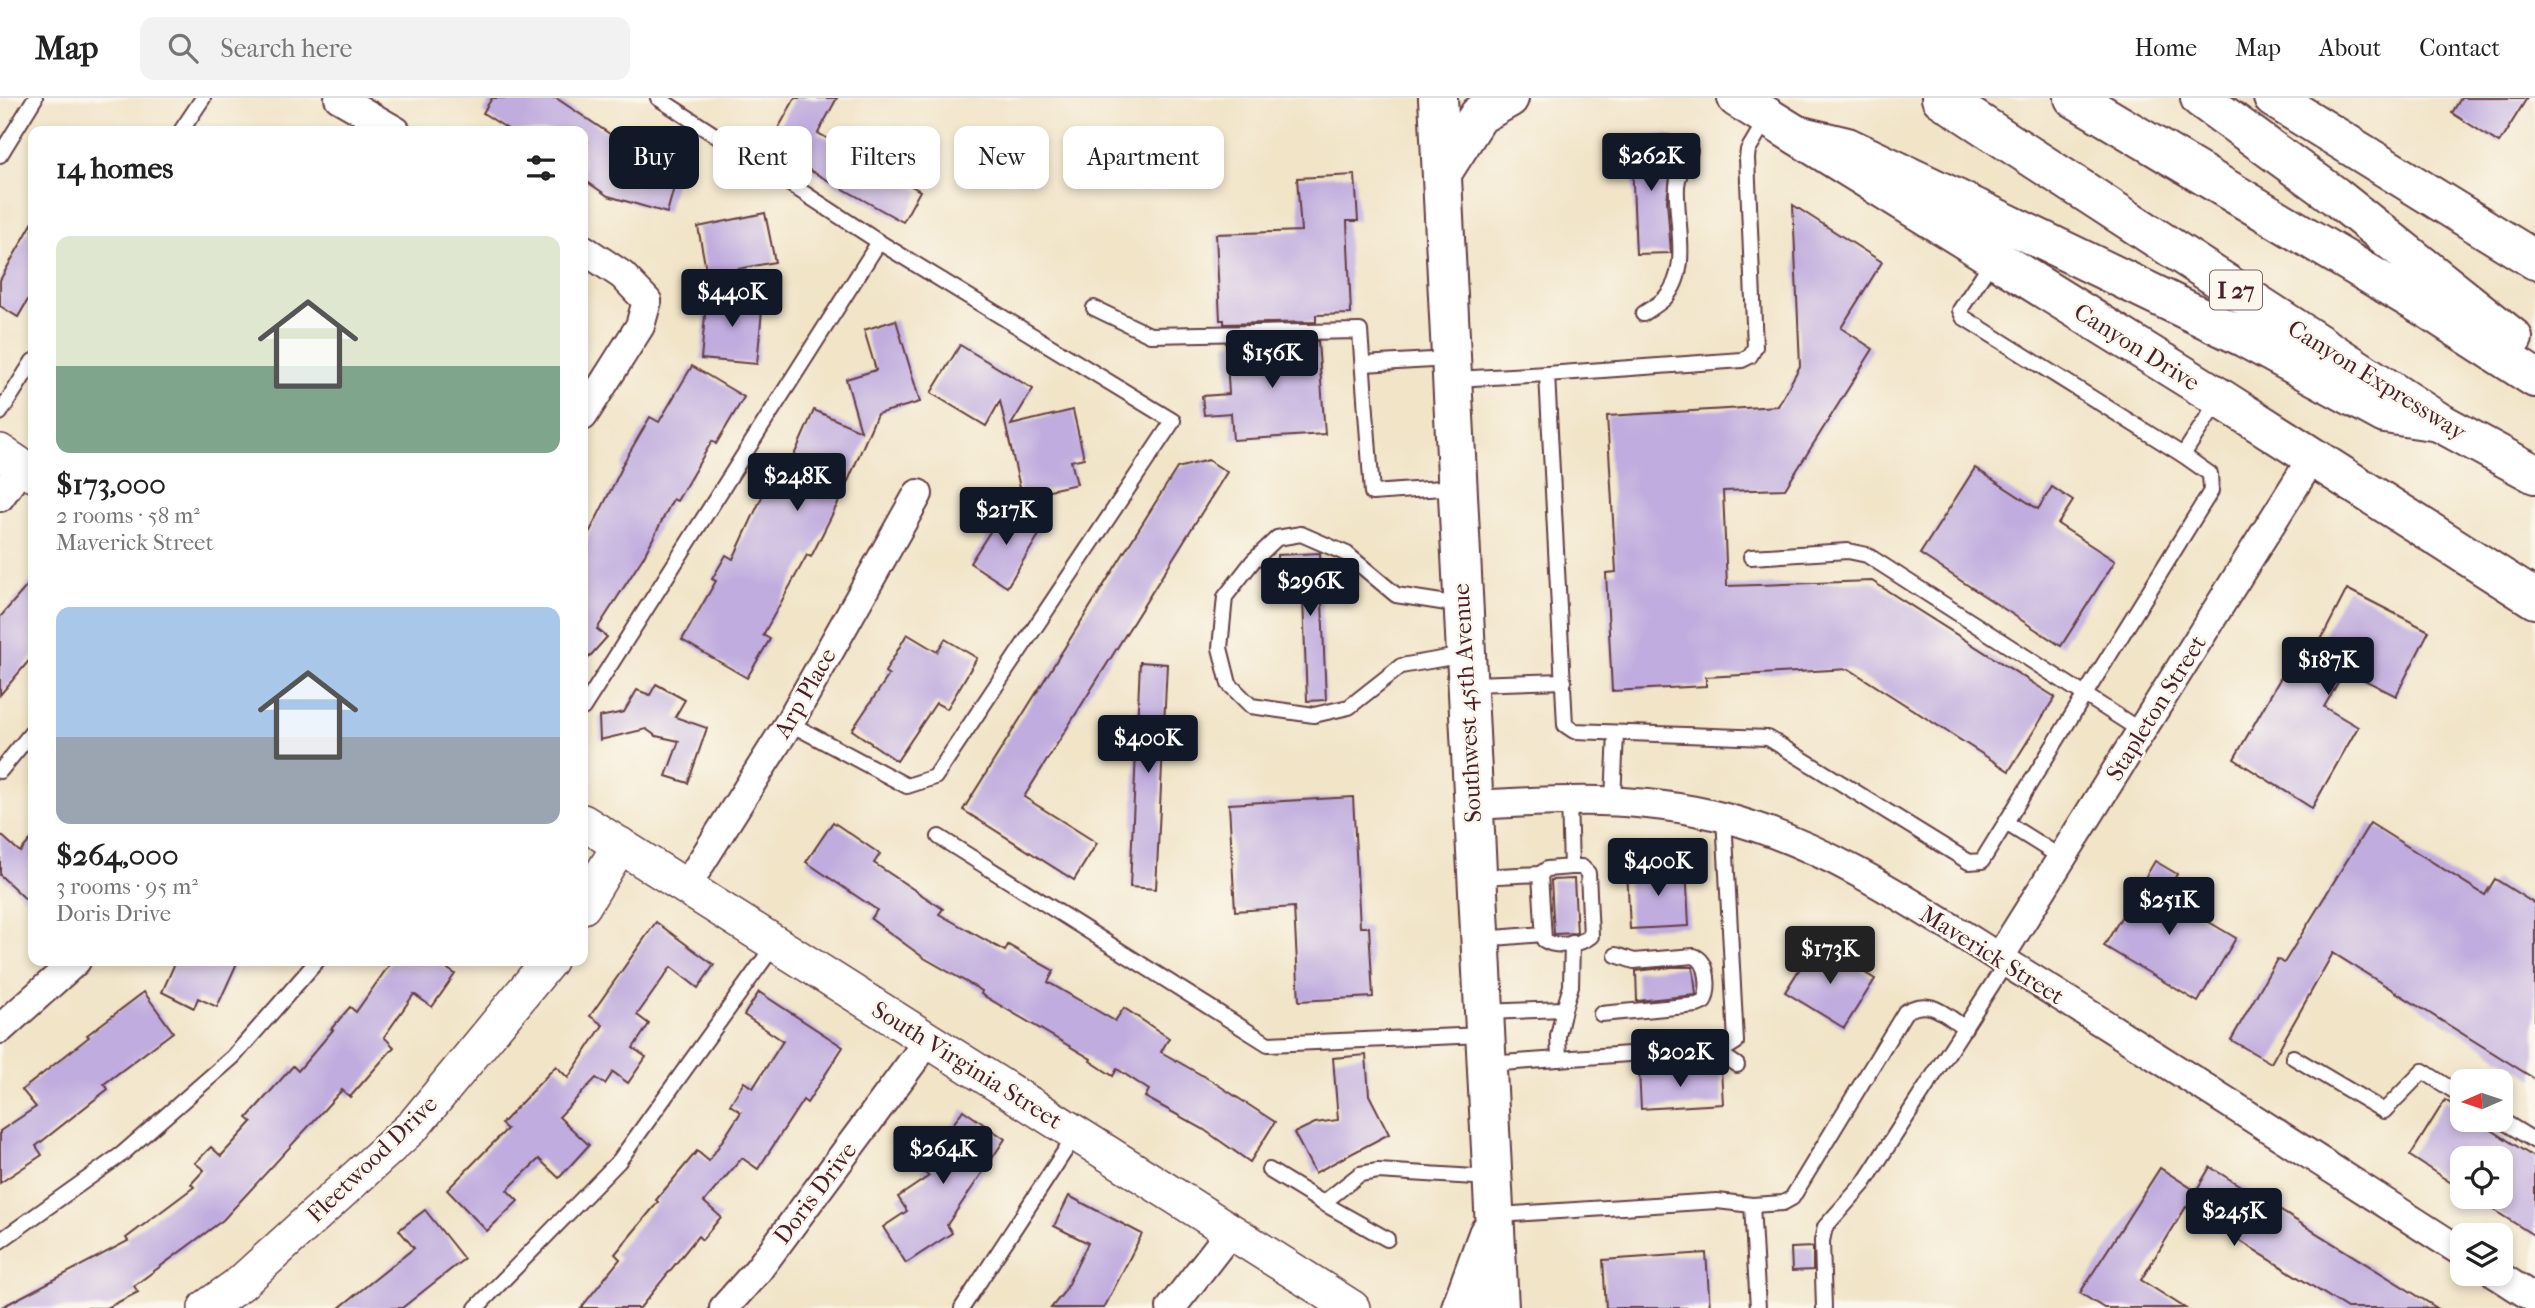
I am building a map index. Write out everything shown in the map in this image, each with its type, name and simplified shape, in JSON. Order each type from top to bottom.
[{"type":"main road","name":"Southwest 45th Avenue","points":[[1438,98],[1499,1308]]},
{"type":"main road","points":[[1442,173],[1479,115],[1509,98]]},
{"type":"main road","name":"Canyon Expressway","points":[[1941,98],[2439,422],[2535,474]]},
{"type":"main road","points":[[2074,98],[2431,311],[2535,378]]},
{"type":"main road","points":[[2200,98],[2335,195],[2501,329],[2535,353]]},
{"type":"main road","points":[[2273,98],[2535,260]]},
{"type":"main road","points":[[1767,117],[1846,147],[1915,179],[2245,338],[2385,414],[2439,422]]},
{"type":"main road","name":"Canyon Drive","points":[[1767,117],[2220,398],[2535,599]]},
{"type":"main road","points":[[1461,1308],[1493,1197]]},
{"type":"street","points":[[339,98],[379,126]]},
{"type":"street","points":[[588,252],[622,275],[647,301],[640,326],[588,408]]},
{"type":"street","name":"Stapleton Street","points":[[2003,960],[2062,858],[2312,458]]},
{"type":"street","points":[[0,497],[18,464]]},
{"type":"street","name":"Arp Place","points":[[685,888],[789,723],[918,494]]},
{"type":"street","name":"Maverick Street","points":[[1472,805],[1569,799],[1613,800],[1682,807],[1724,817],[1800,843],[1846,865],[2003,960],[2450,1244]]},
{"type":"street","name":"South Virginia Street","points":[[588,825],[1352,1308]]},
{"type":"street","points":[[588,898],[620,845]]},
{"type":"street","points":[[0,1029],[70,966]]},
{"type":"street","name":"Fleetwood Drive","points":[[206,1308],[241,1283],[414,1125],[545,966]]},
{"type":"street","name":"Doris Drive","points":[[724,1308],[758,1270],[928,1041]]},
{"type":"street","points":[[1171,1308],[1231,1231]]},
{"type":"street","points":[[2513,1285],[2535,1299]]},
{"type":"lane","points":[[0,155],[36,98]]},
{"type":"lane","points":[[184,126],[202,98]]},
{"type":"lane","points":[[658,98],[879,242],[1173,421],[935,778],[907,786],[789,723]]},
{"type":"lane","points":[[1363,364],[1547,374],[1742,360],[1751,356],[1755,347],[1746,158],[1767,117]]},
{"type":"lane","points":[[1643,314],[1665,298],[1677,279],[1680,258],[1677,187],[1690,150]]},
{"type":"lane","points":[[588,700],[879,242]]},
{"type":"lane","points":[[1547,374],[1566,725],[1574,731],[1768,738],[1969,862],[1982,861],[2211,491],[2210,474],[1963,317],[1961,310],[1994,257]]},
{"type":"lane","points":[[1094,308],[1150,335],[1360,331],[1372,493],[1457,487]]},
{"type":"lane","points":[[0,413],[28,369]]},
{"type":"lane","points":[[2183,456],[2220,398]]},
{"type":"lane","points":[[1463,606],[1396,595],[1347,554],[1301,534],[1277,538],[1253,561],[1225,597],[1220,649],[1229,684],[1251,706],[1314,715],[1349,707],[1401,666],[1564,681]]},
{"type":"lane","points":[[1751,557],[1849,551],[1867,555],[2141,732]]},
{"type":"lane","points":[[1613,800],[1616,733]]},
{"type":"lane","points":[[0,771],[28,737]]},
{"type":"lane","points":[[1569,799],[1571,867]]},
{"type":"lane","points":[[1484,1037],[1559,1059],[1728,1047],[1736,1042],[1724,817]]},
{"type":"lane","points":[[2006,823],[2062,858]]},
{"type":"lane","points":[[939,837],[1268,1044],[1484,1037],[1564,1009]]},
{"type":"lane","points":[[1476,877],[1540,874],[1547,869],[1581,867],[1588,873],[1582,893],[1583,921],[1591,936],[1583,942],[1550,944],[1544,940],[1547,895],[1540,874]]},
{"type":"lane","points":[[1479,939],[1546,926]]},
{"type":"lane","points":[[475,1308],[619,1161],[775,943]]},
{"type":"lane","points":[[1559,1059],[1558,1036],[1571,986],[1572,943]]},
{"type":"lane","points":[[1601,1014],[1697,1005],[1704,1002],[1707,996],[1705,965],[1700,958],[1694,956],[1634,961],[1616,956]]},
{"type":"lane","points":[[1824,1308],[1822,1241],[1825,1227],[1864,1183],[1965,1028],[2003,960]]},
{"type":"lane","points":[[0,1241],[122,1154],[233,1057],[313,966]]},
{"type":"lane","points":[[1323,1203],[1360,1174],[1369,1172],[1493,1197],[1717,1201],[1752,1205],[1783,1203],[1792,1198],[1905,1012],[1917,1005],[1929,1005],[1965,1028]]},
{"type":"lane","points":[[1649,1052],[1652,1060],[1658,1063],[1728,1059],[1737,1065]]},
{"type":"lane","points":[[2293,1057],[2384,1111],[2423,1071],[2450,1088]]},
{"type":"lane","points":[[2513,1127],[2535,1141]]},
{"type":"lane","points":[[962,1308],[1076,1134]]},
{"type":"lane","points":[[1269,1170],[1387,1238]]},
{"type":"lane","points":[[1752,1205],[1758,1308]]},
{"type":"building","points":[[492,98],[556,98],[609,133],[609,189],[674,189],[667,213],[608,196],[588,182],[588,126],[503,126],[483,113]]},
{"type":"building","points":[[795,98],[837,98],[818,133],[826,138],[826,179],[812,171],[812,126],[780,126]]},
{"type":"building","points":[[2461,98],[2527,98],[2499,143],[2452,113]]},
{"type":"building","points":[[1669,135],[1671,171],[1667,200],[1671,253],[1636,254],[1631,137]]},
{"type":"building","points":[[1355,175],[1358,221],[1347,221],[1351,314],[1316,315],[1316,322],[1224,324],[1224,320],[1220,320],[1216,234],[1301,231],[1297,178]]},
{"type":"building","points":[[844,189],[916,189],[920,191],[903,222]]},
{"type":"building","points":[[1793,205],[1882,262],[1841,328],[1873,349],[1785,489],[1723,491],[1727,586],[1872,581],[2055,697],[2009,771],[1849,669],[1706,677],[1706,686],[1612,691],[1606,573],[1616,572],[1607,416],[1778,406],[1800,366]]},
{"type":"building","points":[[765,213],[775,262],[707,275],[698,227]]},
{"type":"building","points":[[28,231],[28,300],[18,317],[0,306],[0,280]]},
{"type":"building","points":[[707,294],[763,299],[757,364],[701,359]]},
{"type":"building","points":[[896,320],[920,402],[877,414],[842,495],[811,557],[807,555],[763,635],[770,639],[747,678],[682,640],[716,581],[712,579],[726,555],[733,559],[773,473],[784,478],[814,410],[861,431],[846,379],[876,370],[864,330]]},
{"type":"building","points":[[1318,341],[1325,434],[1233,440],[1231,413],[1204,415],[1202,396],[1229,394],[1226,343]]},
{"type":"building","points":[[960,345],[1033,389],[1011,425],[1073,410],[1084,458],[1071,461],[1077,484],[1022,496],[1000,401],[986,426],[931,393]]},
{"type":"building","points":[[692,366],[744,397],[716,444],[712,441],[677,501],[673,499],[644,556],[597,629],[607,637],[588,658],[588,535],[621,467],[650,417],[659,422]]},
{"type":"building","points":[[1208,460],[1227,472],[1024,797],[1097,843],[1074,880],[963,810],[1177,468]]},
{"type":"building","points":[[1975,468],[2038,509],[2052,487],[2073,501],[2058,524],[2115,561],[2061,646],[1920,554]]},
{"type":"building","points":[[1006,507],[1042,530],[1007,587],[970,563]]},
{"type":"building","points":[[1320,553],[1326,700],[1307,701],[1302,573],[1277,574],[1277,555]]},
{"type":"building","points":[[28,585],[28,662],[0,695],[0,617]]},
{"type":"building","points":[[2347,589],[2429,631],[2396,696],[2345,670],[2324,707],[2358,727],[2312,808],[2234,759],[2292,658],[2307,667]]},
{"type":"building","points":[[907,634],[937,652],[945,639],[977,658],[947,709],[936,703],[897,761],[852,730],[889,675],[885,672]]},
{"type":"building","points":[[1140,662],[1167,664],[1156,889],[1130,887]]},
{"type":"building","points":[[656,684],[685,700],[675,717],[707,728],[688,783],[666,776],[679,741],[656,736],[646,729],[600,740],[599,717],[624,712],[637,690],[650,695]]},
{"type":"building","points":[[1353,797],[1360,927],[1369,927],[1373,997],[1299,1001],[1294,907],[1235,911],[1229,804]]},
{"type":"building","points":[[833,822],[880,854],[874,863],[943,909],[939,914],[1005,951],[1008,945],[1054,971],[1048,982],[1115,1021],[1124,1008],[1169,1038],[1161,1052],[1275,1122],[1250,1162],[1203,1129],[1145,1097],[1149,1090],[1117,1069],[1113,1076],[1090,1061],[1091,1059],[924,958],[871,919],[877,910],[806,862]]},
{"type":"building","points":[[2370,823],[2485,895],[2495,879],[2535,904],[2535,1079],[2333,953],[2271,1063],[2231,1040],[2277,959],[2284,963]]},
{"type":"building","points":[[0,834],[20,852],[28,843],[28,901],[0,875]]},
{"type":"building","points":[[2155,861],[2177,874],[2165,896],[2236,938],[2198,1002],[2104,946]]},
{"type":"building","points":[[1686,866],[1689,926],[1630,929],[1627,869]]},
{"type":"building","points":[[1574,879],[1577,933],[1554,934],[1551,880]]},
{"type":"building","points":[[656,922],[714,965],[698,988],[671,967],[637,1015],[649,1024],[633,1048],[646,1057],[628,1083],[613,1072],[605,1084],[596,1078],[559,1117],[589,1145],[559,1178],[539,1159],[507,1190],[518,1201],[487,1231],[447,1190],[507,1129],[501,1124],[556,1066],[568,1078],[603,1025],[590,1016]]},
{"type":"building","points":[[1816,943],[1875,979],[1844,1028],[1785,992]]},
{"type":"building","points":[[174,966],[236,966],[217,1007],[198,998],[194,1008],[162,992]]},
{"type":"building","points":[[388,966],[443,966],[455,974],[432,1007],[414,994],[384,1037],[394,1047],[350,1097],[342,1090],[223,1220],[134,1286],[138,1292],[107,1308],[0,1308],[128,1241],[126,1238],[194,1187],[191,1184],[204,1170],[195,1163],[211,1147],[221,1156],[252,1122],[247,1118],[293,1066],[298,1071],[350,1007],[356,1012]]},
{"type":"building","points":[[1693,967],[1696,995],[1637,1001],[1636,971]]},
{"type":"building","points":[[144,992],[173,1032],[104,1084],[108,1089],[36,1146],[42,1155],[0,1183],[0,1131],[36,1107],[22,1090],[89,1037],[87,1035]]},
{"type":"building","points":[[759,992],[843,1047],[807,1103],[803,1100],[758,1169],[742,1158],[704,1202],[721,1217],[702,1240],[698,1236],[640,1308],[581,1308],[620,1259],[615,1254],[697,1151],[709,1161],[741,1112],[730,1105],[744,1082],[753,1088],[783,1041],[744,1015]]},
{"type":"building","points":[[1366,1055],[1369,1095],[1389,1134],[1315,1173],[1294,1133],[1315,1123],[1338,1120],[1333,1058]]},
{"type":"building","points":[[1649,1069],[1659,1073],[1721,1069],[1723,1104],[1641,1109],[1639,1070]]},
{"type":"building","points":[[2445,1100],[2450,1103],[2450,1132],[2495,1132],[2535,1158],[2535,1236],[2492,1209],[2513,1209],[2513,1146],[2450,1146],[2450,1182],[2410,1156]]},
{"type":"building","points":[[963,1110],[1005,1139],[947,1225],[952,1233],[906,1263],[883,1227],[907,1211],[898,1197],[929,1176],[921,1171]]},
{"type":"building","points":[[2210,1167],[2437,1308],[2347,1308],[2186,1207],[2141,1280],[2185,1308],[2104,1308],[2080,1293],[2160,1168],[2196,1191]]},
{"type":"building","points":[[1069,1196],[1142,1234],[1104,1308],[1051,1308],[1064,1292],[1088,1243],[1054,1226]]},
{"type":"building","points":[[425,1210],[464,1259],[402,1308],[339,1308],[414,1248],[399,1230]]},
{"type":"building","points":[[1813,1247],[1813,1270],[1792,1271],[1791,1248]]},
{"type":"building","points":[[1706,1253],[1710,1308],[1606,1308],[1603,1260]]}]
